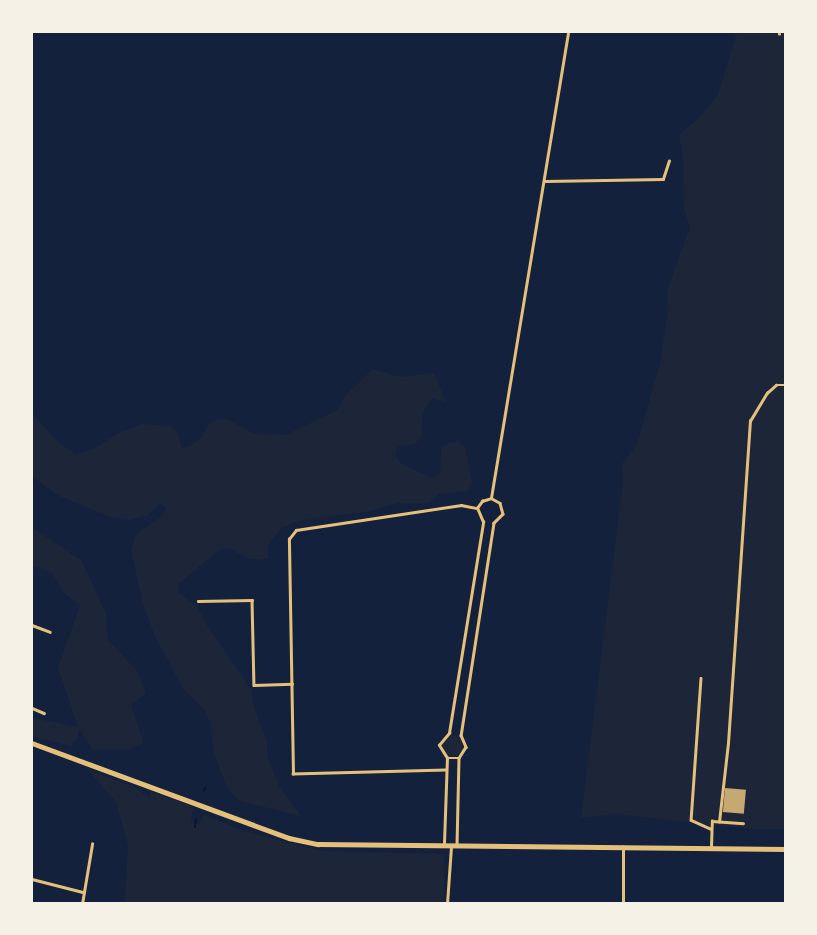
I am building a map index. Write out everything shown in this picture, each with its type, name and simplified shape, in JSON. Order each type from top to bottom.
[{"type":"main road","points":[[32,743],[306,842],[443,847],[711,846],[786,849]]},
{"type":"street","points":[[491,498],[568,32]]},
{"type":"street","points":[[545,181],[663,179],[669,161]]},
{"type":"street","points":[[719,822],[728,743],[750,421],[767,393],[776,385],[786,385]]},
{"type":"street","points":[[447,904],[454,847],[459,758],[466,747],[461,735],[494,523],[501,517],[503,510],[500,503],[491,498],[482,500],[477,508]]},
{"type":"street","points":[[446,770],[293,774],[289,539],[292,532],[461,505],[477,508]]},
{"type":"street","points":[[443,847],[446,758],[439,745],[449,733],[483,522],[477,508]]},
{"type":"street","points":[[483,522],[494,523]]},
{"type":"street","points":[[198,601],[252,600],[254,685],[292,684]]},
{"type":"street","points":[[32,625],[50,632]]},
{"type":"street","points":[[701,678],[691,820],[711,830]]},
{"type":"street","points":[[32,708],[44,713]]},
{"type":"street","points":[[449,733],[461,735]]},
{"type":"street","points":[[446,758],[459,758]]},
{"type":"street","points":[[711,846],[712,821],[743,823]]},
{"type":"street","points":[[82,904],[92,844]]},
{"type":"street","points":[[623,904],[624,847]]},
{"type":"street","points":[[32,879],[84,892]]},
{"type":"shaded area","points":[[737,32],[785,32],[785,829],[752,829],[616,814],[581,818],[623,482],[622,464],[637,444],[660,363],[668,310],[667,292],[690,227],[684,209],[683,158],[679,135],[698,119],[718,95]]},
{"type":"shaded area","points":[[373,369],[400,377],[434,373],[446,402],[433,398],[423,411],[421,437],[415,444],[398,447],[395,456],[402,464],[432,478],[440,474],[441,449],[448,443],[458,441],[465,447],[472,483],[467,491],[439,494],[429,503],[398,503],[370,511],[298,521],[281,528],[268,545],[268,559],[250,559],[228,548],[219,550],[178,584],[179,593],[197,606],[208,627],[251,689],[254,708],[267,741],[267,756],[279,786],[301,816],[317,820],[240,801],[227,788],[213,750],[211,723],[203,708],[183,689],[154,634],[142,601],[131,549],[137,533],[161,517],[166,509],[161,503],[148,515],[130,520],[111,517],[57,495],[32,476],[32,413],[59,443],[76,454],[94,449],[116,434],[141,424],[170,426],[177,431],[182,448],[190,446],[203,436],[209,423],[219,419],[229,420],[252,433],[286,435],[337,410],[346,395]]},
{"type":"shaded area","points":[[32,527],[82,561],[106,614],[108,640],[138,672],[146,694],[131,704],[143,743],[127,750],[93,750],[79,729],[78,737],[71,746],[34,737],[33,718],[78,727],[58,668],[80,605],[63,592],[52,573],[32,566]]},
{"type":"shaded area","points":[[453,735],[463,742],[464,746],[457,756],[453,757],[443,750],[442,746],[449,736]]},
{"type":"shaded area","points":[[87,769],[136,788],[151,800],[150,791],[193,807],[191,821],[198,824],[204,815],[247,832],[321,851],[444,854],[445,903],[125,903],[128,845],[116,802]]},
{"type":"building","points":[[725,788],[746,790],[744,814],[723,812]]},
{"type":"waterway","points":[[195,827],[196,819]]}]
